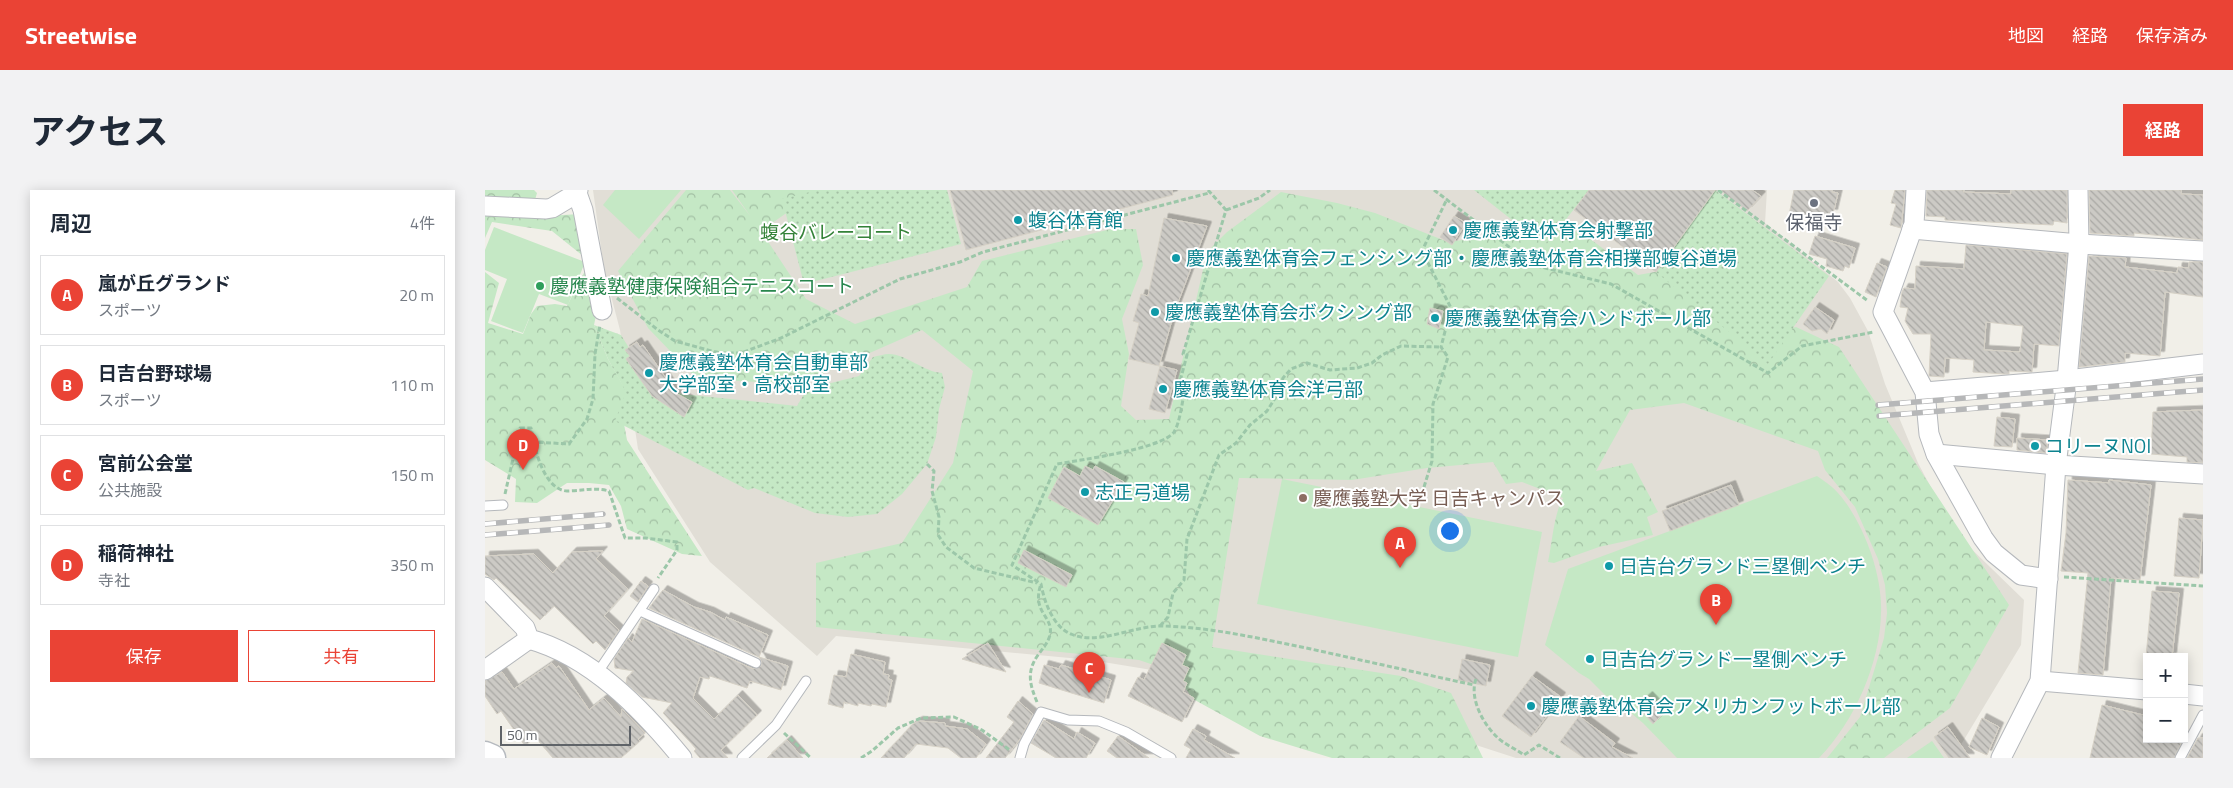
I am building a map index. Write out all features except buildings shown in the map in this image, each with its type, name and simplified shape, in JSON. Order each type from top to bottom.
[{"type":"street","points":[[1916,190],[1914,224],[1883,312],[1925,392],[1929,434],[1936,454],[1983,538],[1994,553],[2021,575],[2048,578]]},
{"type":"street","points":[[2001,758],[2040,681],[2057,465],[2067,380],[2079,244],[2078,190]]},
{"type":"street","points":[[485,206],[546,210],[577,192],[583,210],[602,310]]},
{"type":"street","points":[[1912,228],[2079,244],[2203,251]]},
{"type":"street","points":[[1925,392],[2067,380],[2203,364]]},
{"type":"street","points":[[1936,454],[2057,465],[2203,474]]},
{"type":"street","points":[[485,587],[525,628],[529,640]]},
{"type":"street","points":[[485,670],[529,640],[542,643],[598,672],[623,695],[682,758]]},
{"type":"street","points":[[2040,681],[2143,690]]},
{"type":"street","points":[[2188,694],[2203,696]]},
{"type":"street","points":[[485,755],[491,758]]},
{"type":"lane","points":[[485,506],[503,506]]},
{"type":"lane","points":[[598,672],[654,589]]},
{"type":"lane","points":[[640,611],[756,663]]},
{"type":"lane","points":[[742,758],[776,725],[806,682]]},
{"type":"lane","points":[[1018,757],[1041,712],[1068,720],[1099,721],[1126,732],[1171,758]]},
{"type":"lane","points":[[2180,758],[2203,715]]},
{"type":"path","points":[[1226,210],[1259,198],[1270,190]]},
{"type":"path","points":[[1434,190],[1533,265],[1611,284],[1768,373],[1802,346],[1893,330]]},
{"type":"path","points":[[1718,190],[1883,312]]},
{"type":"path","points":[[598,287],[619,299],[658,330],[675,340],[719,353],[741,353],[781,338],[900,279],[960,262],[983,252],[1208,191],[1226,210]]},
{"type":"path","points":[[1441,348],[1451,308],[1423,251],[1447,199]]},
{"type":"path","points":[[1226,210],[1183,354],[1187,355],[1179,385],[1185,387],[1175,430],[1165,440],[1153,444],[1104,456],[1057,464],[1011,565],[1041,584],[1045,602],[1052,614],[1070,634],[1084,638],[1160,626],[1206,629],[1250,636],[1474,685]]},
{"type":"path","points":[[534,442],[569,444],[587,419],[593,400],[595,354],[602,310]]},
{"type":"path","points":[[1160,626],[1168,617],[1173,593],[1184,580],[1187,539],[1219,455],[1236,443],[1250,424],[1267,411],[1277,394],[1283,378],[1291,369],[1307,363],[1330,370],[1357,368],[1372,363],[1382,355],[1401,346],[1441,348],[1449,356],[1433,404],[1432,461],[1424,487]]},
{"type":"path","points":[[503,506],[520,428],[531,428],[539,465],[552,483],[564,491],[595,488],[609,491],[625,538],[645,538],[677,542],[677,550],[654,583],[654,589]]},
{"type":"path","points":[[927,464],[934,471],[932,491],[939,517],[938,535],[946,547],[974,568],[1041,584]]},
{"type":"path","points":[[2048,578],[2203,586]]},
{"type":"path","points":[[1041,584],[1037,595],[1037,604],[1044,614],[1051,632],[1032,668],[1030,686],[1041,712]]},
{"type":"path","points":[[1476,680],[1473,694],[1477,707],[1497,737],[1524,755],[1539,745],[1560,758]]},
{"type":"path","points":[[861,758],[907,722],[921,718],[953,717],[981,730],[1018,757]]},
{"type":"path","points":[[776,725],[811,758]]},
{"type":"shaded area","name":"慶應義塾大学 日吉キャンパス","points":[[593,190],[1767,190],[1765,223],[1838,282],[1850,298],[1868,331],[1885,384],[1918,463],[1955,533],[2024,600],[2021,645],[1953,758],[1516,758],[1340,701],[1091,660],[836,636],[817,656],[710,562],[638,449],[620,330],[604,269]]},
{"type":"green space","points":[[485,190],[534,190],[537,193],[530,217],[580,214],[588,260],[552,231],[492,222],[485,238]]},
{"type":"green space","name":"慶應義塾健康保険組合テニスコート","points":[[615,190],[681,190],[639,239],[603,205]]},
{"type":"green space","points":[[686,190],[730,190],[751,217],[732,190],[819,190],[761,231],[806,299],[855,324],[967,287],[982,261],[1111,229],[1136,229],[1143,265],[1122,319],[1129,354],[1121,406],[1136,420],[1169,419],[1207,252],[1227,232],[1281,192],[1375,213],[1448,242],[1543,229],[1581,232],[1638,275],[1671,269],[1752,338],[1796,327],[1839,347],[2009,605],[1950,708],[1884,758],[1827,758],[1860,717],[1884,638],[1887,613],[1885,585],[1878,559],[1855,507],[1825,470],[1818,451],[1684,403],[1630,410],[1596,471],[1632,463],[1658,512],[1647,517],[1653,535],[1599,547],[1554,563],[1548,562],[1555,520],[1563,498],[1522,482],[1506,484],[1493,462],[1427,468],[1352,480],[1239,478],[1212,647],[1401,676],[1451,693],[1483,758],[1332,758],[1260,736],[1193,699],[1174,672],[1139,660],[816,627],[816,563],[902,543],[953,463],[973,371],[922,330],[799,384],[697,379],[648,328],[618,271]]},
{"type":"green space","name":"蝮谷バレーコート","points":[[818,190],[947,190],[961,244],[804,284],[782,199]]},
{"type":"green space","points":[[1474,190],[1589,190],[1545,246]]},
{"type":"green space","points":[[1715,190],[1829,276],[1768,364],[1656,272]]},
{"type":"green space","name":"慶應義塾健康保険組合テニスコート","points":[[494,227],[585,262],[568,305],[539,294],[523,333],[491,321],[507,279],[485,270],[485,250]]},
{"type":"green space","points":[[587,267],[597,311],[594,325],[608,359],[634,405],[624,424],[627,440],[702,556],[682,554],[627,529],[621,506],[609,485],[567,483],[537,503],[515,502],[516,479],[485,460],[485,272],[499,283],[488,323],[523,334],[531,314],[537,306],[555,304],[567,306]]},
{"type":"green space","points":[[594,325],[621,335],[647,377],[682,394],[797,406],[807,389],[859,376],[873,357],[887,354],[902,357],[929,370],[942,373],[945,387],[939,409],[936,437],[927,464],[902,494],[877,514],[848,517],[815,513],[754,488],[748,490],[615,421],[626,392],[608,359]]},
{"type":"green space","points":[[1817,476],[1838,493],[1856,518],[1870,549],[1879,582],[1881,598],[1876,652],[1863,691],[1854,710],[1832,744],[1819,758],[1677,758],[1643,723],[1625,708],[1612,702],[1589,679],[1545,645],[1568,569]]},
{"type":"green space","points":[[1282,479],[1542,532],[1518,657],[1257,604]]},
{"type":"green space","points":[[1932,741],[1944,758],[1907,758]]},
{"type":"railway","points":[[1878,405],[2203,379]]},
{"type":"railway","points":[[1879,416],[2203,390]]},
{"type":"railway","points":[[485,524],[603,514]]},
{"type":"railway","points":[[485,535],[609,525]]},
{"type":"place","name":"保福寺","points":[[1814,203]]},
{"type":"place","name":"蝮谷体育館","points":[[1018,220]]},
{"type":"place","name":"慶應義塾体育会射撃部","points":[[1453,230]]},
{"type":"place","name":"慶應義塾体育会フェンシング部・慶應義塾体育会相撲部蝮谷道場","points":[[1176,258]]},
{"type":"place","name":"慶應義塾健康保険組合テニスコート","points":[[540,286]]},
{"type":"place","name":"慶應義塾体育会ボクシング部","points":[[1155,312]]},
{"type":"place","name":"慶應義塾体育会ハンドボール部","points":[[1435,318]]},
{"type":"place","name":"慶應義塾体育会自動車部 大学部室・高校部室","points":[[649,373]]},
{"type":"place","name":"慶應義塾体育会洋弓部","points":[[1163,389]]},
{"type":"place","name":"コリーヌNOI","points":[[2035,446]]},
{"type":"place","name":"稲荷神社","points":[[523,470]]},
{"type":"place","name":"志正弓道場","points":[[1085,492]]},
{"type":"place","name":"慶應義塾大学 日吉キャンパス","points":[[1303,498]]},
{"type":"place","name":"日吉台グランド三塁側ベンチ","points":[[1609,566]]},
{"type":"place","name":"嵐が丘グランド","points":[[1400,568]]},
{"type":"place","name":"日吉台野球場","points":[[1716,625]]},
{"type":"place","name":"日吉台グランド一塁側ベンチ","points":[[1590,659]]},
{"type":"place","name":"宮前公会堂","points":[[1089,693]]},
{"type":"place","name":"慶應義塾体育会アメリカンフットボール部","points":[[1531,706]]}]
